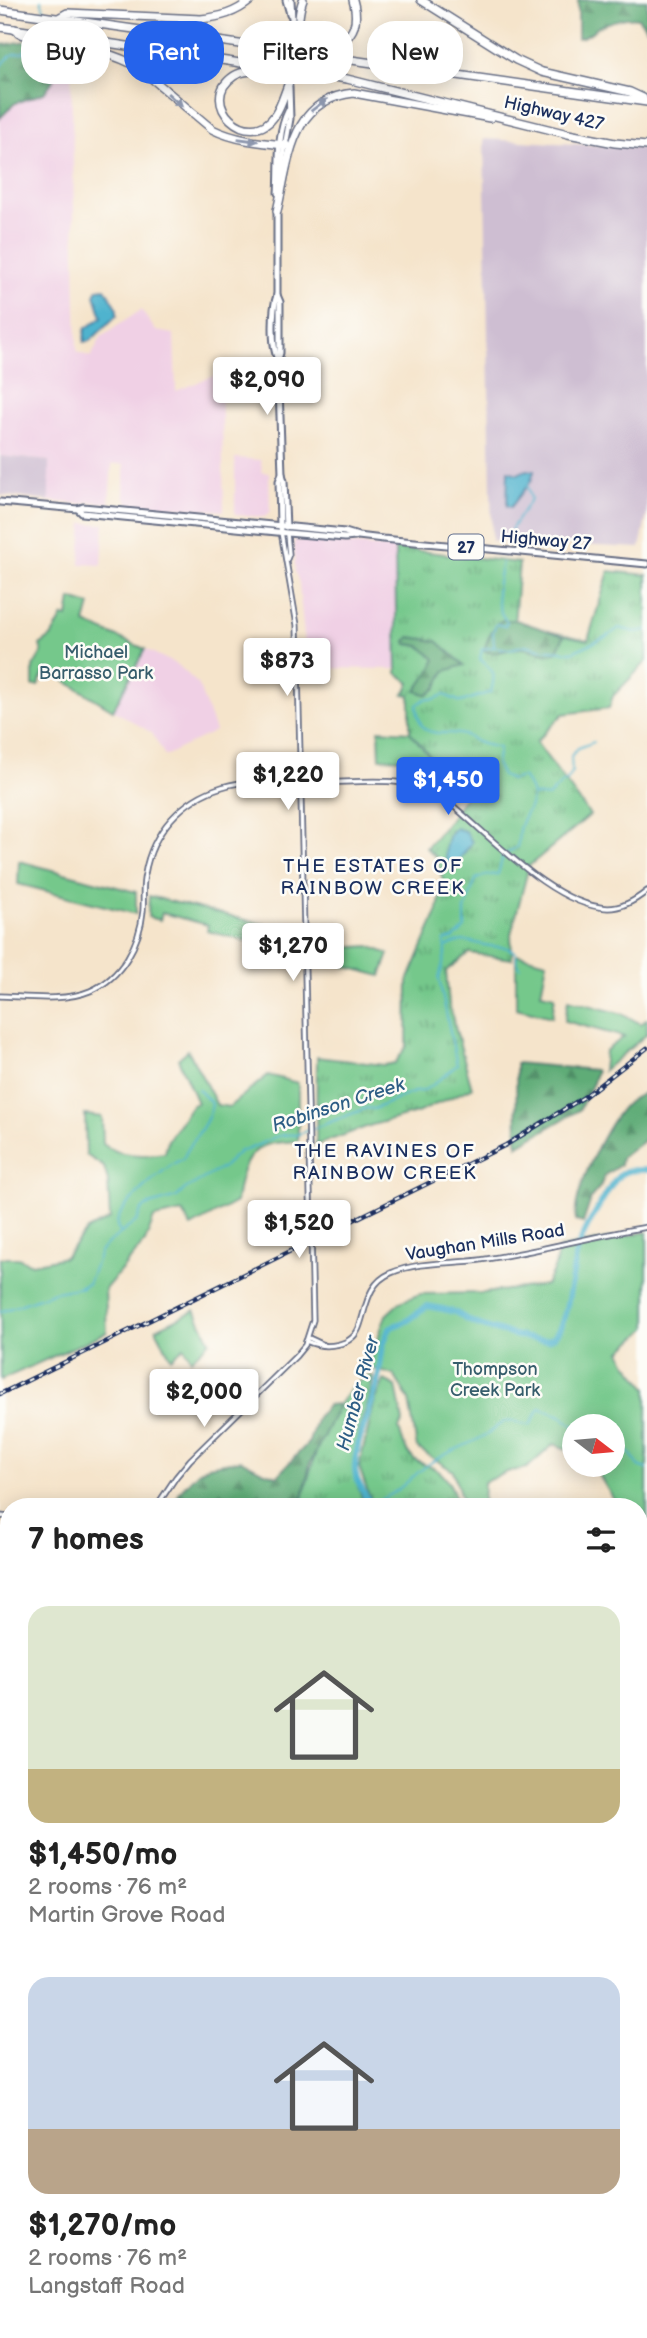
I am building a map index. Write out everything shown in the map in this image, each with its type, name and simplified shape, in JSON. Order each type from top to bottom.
[{"type":"highway","points":[[60,18],[66,13],[201,19],[220,17],[251,0]]},
{"type":"highway","points":[[299,21],[303,0]]},
{"type":"highway","points":[[353,0],[357,14],[353,30]]},
{"type":"highway","points":[[421,0],[516,60],[542,72],[630,92],[647,101]]},
{"type":"highway","name":"Highway 427","points":[[0,10],[238,42]]},
{"type":"highway","name":"Highway 427","points":[[0,27],[21,31]]},
{"type":"highway","name":"Highway 427","points":[[110,45],[238,62]]},
{"type":"highway","points":[[110,54],[136,66],[200,121],[224,135],[283,145]]},
{"type":"highway","name":"Highway 427","points":[[353,58],[647,101]]},
{"type":"highway","points":[[238,74],[225,84],[221,96],[225,115],[233,123],[244,127],[257,128],[267,123],[276,114],[288,84]]},
{"type":"highway","name":"Highway 427","points":[[353,81],[568,134],[647,146]]},
{"type":"highway","points":[[277,211],[298,129],[321,102],[341,94],[354,93],[393,99],[568,134]]},
{"type":"main road","points":[[289,0],[291,21]]},
{"type":"main road","points":[[284,530],[285,481],[282,474],[274,304],[277,295],[278,166],[288,111],[290,84]]},
{"type":"main road","name":"Highway 27","points":[[0,502],[78,509],[82,513],[284,530],[345,532],[358,536],[647,564]]},
{"type":"street","points":[[162,1498],[190,1460],[296,1356],[307,1340],[313,1314],[297,625],[284,530]]},
{"type":"street","points":[[0,996],[72,996],[90,991],[105,982],[125,962],[136,941],[142,918],[148,860],[156,840],[171,819],[195,799],[221,787],[250,783],[387,780],[406,782],[442,797],[540,879],[580,903],[609,908],[636,900],[647,891]]},
{"type":"street","name":"Vaughan Mills Road","points":[[307,1340],[320,1347],[344,1343],[357,1332],[367,1298],[373,1289],[394,1272],[422,1265],[482,1260],[647,1227]]},
{"type":"shaded area","points":[[50,84],[71,84],[77,352],[91,357],[101,337],[141,310],[156,331],[174,334],[176,391],[221,373],[224,511],[129,504],[124,496],[124,464],[112,464],[109,503],[49,501],[49,461],[0,456],[0,118],[15,103],[44,93]]},
{"type":"shaded area","points":[[484,139],[647,148],[647,514],[640,548],[492,541]]},
{"type":"shaded area","points":[[0,456],[49,461],[49,501],[0,495]]},
{"type":"shaded area","points":[[235,458],[261,460],[262,472],[269,473],[270,511],[264,517],[235,515]]},
{"type":"shaded area","points":[[83,523],[104,524],[102,565],[80,564]]},
{"type":"shaded area","points":[[294,540],[395,548],[397,669],[307,668],[299,583],[295,572]]},
{"type":"shaded area","points":[[145,649],[178,665],[198,684],[215,731],[165,756],[152,733],[113,710]]},
{"type":"green space","points":[[578,0],[647,0],[647,29],[638,18],[629,18],[602,25],[578,38]]},
{"type":"green space","points":[[21,42],[21,84],[50,84],[44,93],[15,103],[0,118],[0,45]]},
{"type":"green space","points":[[395,548],[519,563],[514,624],[588,640],[609,571],[647,575],[647,661],[613,696],[609,708],[563,714],[536,742],[590,815],[529,866],[511,934],[512,959],[469,953],[446,971],[449,1005],[472,1088],[417,1113],[372,1125],[316,1145],[317,1057],[384,1065],[395,1063],[407,1046],[408,981],[438,910],[443,881],[437,858],[426,848],[466,795],[459,784],[432,767],[434,761],[410,732],[410,695],[404,694],[410,683],[397,673]]},
{"type":"green space","name":"Michael Barrasso Park","points":[[71,599],[90,605],[85,623],[145,649],[113,710],[46,669],[38,686],[33,686],[33,667],[42,652],[40,645],[51,637],[63,616],[68,617]]},
{"type":"green space","points":[[503,620],[516,620],[564,636],[557,651],[551,654],[523,648],[484,651],[493,629]]},
{"type":"green space","points":[[410,637],[437,641],[464,665],[445,671],[436,688],[428,695],[416,691],[435,659],[420,646],[407,644],[406,641]]},
{"type":"green space","points":[[379,730],[410,732],[434,761],[432,767],[407,759],[380,758]]},
{"type":"green space","points":[[19,861],[136,892],[136,914],[18,884]]},
{"type":"green space","points":[[149,896],[295,932],[295,953],[207,931],[208,925],[162,913],[160,920],[148,917]]},
{"type":"green space","points":[[369,946],[389,954],[381,976],[340,965],[340,948]]},
{"type":"green space","points":[[516,954],[547,962],[541,993],[555,996],[552,1017],[516,1008]]},
{"type":"green space","points":[[568,1000],[623,1014],[641,1024],[647,1019],[647,1034],[603,1071],[605,1051],[624,1037],[565,1021]]},
{"type":"green space","points":[[188,1050],[217,1105],[229,1107],[268,1075],[298,1083],[298,1141],[270,1144],[254,1152],[244,1167],[236,1202],[191,1227],[183,1212],[154,1218],[145,1242],[105,1289],[107,1332],[1,1380],[0,1258],[18,1258],[32,1264],[65,1257],[87,1230],[110,1219],[108,1181],[104,1167],[86,1155],[85,1115],[102,1117],[103,1144],[109,1148],[132,1154],[165,1153],[168,1140],[192,1105],[197,1103],[178,1059]]},
{"type":"green space","points":[[516,1063],[596,1072],[579,1110],[517,1146]]},
{"type":"green space","points":[[647,1091],[647,1138],[621,1158],[620,1165],[605,1175],[592,1196],[583,1223],[576,1221],[579,1194],[601,1140],[628,1102]]},
{"type":"green space","name":"Thompson Creek Park","points":[[647,1232],[647,1328],[621,1351],[626,1362],[647,1388],[647,1498],[613,1498],[600,1477],[625,1477],[625,1414],[562,1414],[562,1447],[554,1444],[527,1468],[507,1472],[484,1482],[483,1498],[461,1498],[453,1471],[417,1448],[409,1400],[394,1375],[367,1367],[386,1315],[400,1302],[420,1294],[484,1293],[546,1285],[555,1267],[559,1248]]},
{"type":"green space","points":[[195,1310],[210,1341],[191,1359],[184,1347],[171,1358],[156,1329]]},
{"type":"green space","points":[[367,1376],[373,1376],[354,1461],[354,1475],[362,1498],[303,1498],[323,1435],[342,1400]]},
{"type":"green space","points":[[384,1380],[396,1386],[403,1422],[399,1428],[406,1448],[412,1457],[437,1470],[444,1477],[455,1498],[370,1498],[359,1467],[374,1404]]},
{"type":"green space","points":[[337,1404],[338,1407],[310,1463],[303,1498],[177,1498],[198,1472],[208,1466],[241,1460],[277,1476],[309,1442],[317,1417],[328,1405]]},
{"type":"water","points":[[105,288],[117,307],[117,315],[90,341],[84,342],[85,329],[102,317],[95,295],[98,289]]},
{"type":"water","points":[[526,470],[534,471],[531,481],[511,507],[507,506],[508,471],[518,474]]},
{"type":"water","points":[[455,828],[465,831],[472,842],[451,871],[446,848],[448,837]]},
{"type":"waterway","points":[[41,0],[46,15]]},
{"type":"waterway","points":[[0,80],[0,66],[13,54],[21,53]]},
{"type":"waterway","points":[[509,540],[512,528],[531,499],[527,485]]},
{"type":"waterway","points":[[494,646],[493,632],[496,624],[505,626],[507,622],[498,601],[497,586],[502,562]]},
{"type":"waterway","name":"Robinson Creek","points":[[0,1312],[55,1292],[88,1284],[100,1252],[137,1221],[146,1206],[177,1197],[185,1189],[222,1168],[240,1151],[273,1138],[296,1135],[367,1108],[374,1109],[414,1092],[423,1091],[457,1065],[439,979],[446,951],[444,941],[453,939],[465,928],[465,909],[476,879],[498,874],[503,856],[517,847],[521,822],[532,800],[532,793],[523,777],[511,780],[502,776],[496,764],[499,748],[480,743],[468,736],[427,730],[422,726],[417,705],[425,699],[444,695],[461,702],[491,692],[493,673],[480,659],[482,649],[510,649],[526,645],[572,652],[608,636],[619,628],[635,632],[647,630]]},
{"type":"waterway","points":[[533,795],[548,797],[567,781],[572,772],[571,756],[578,748],[594,742]]},
{"type":"waterway","points":[[446,947],[465,941],[506,947],[516,953],[520,967]]},
{"type":"waterway","points":[[121,1233],[117,1223],[126,1207],[156,1177],[183,1159],[207,1119],[212,1104],[198,1089]]},
{"type":"waterway","name":"Humber River","points":[[366,1498],[356,1477],[356,1456],[376,1389],[383,1345],[391,1327],[407,1321],[427,1306],[454,1312],[472,1322],[512,1335],[550,1339],[561,1325],[578,1248],[597,1209],[621,1174],[647,1170]]},
{"type":"waterway","points":[[384,1498],[424,1467],[486,1435],[506,1421],[530,1425],[540,1408],[562,1417]]},
{"type":"waterway","points":[[625,1451],[630,1453],[639,1466],[647,1469]]},
{"type":"railway","points":[[0,1394],[506,1145],[584,1097],[647,1048]]},
{"type":"district","name":"THE ESTATES OF RAINBOW CREEK","points":[[373,876]]},
{"type":"district","name":"THE RAVINES OF RAINBOW CREEK","points":[[385,1161]]}]
